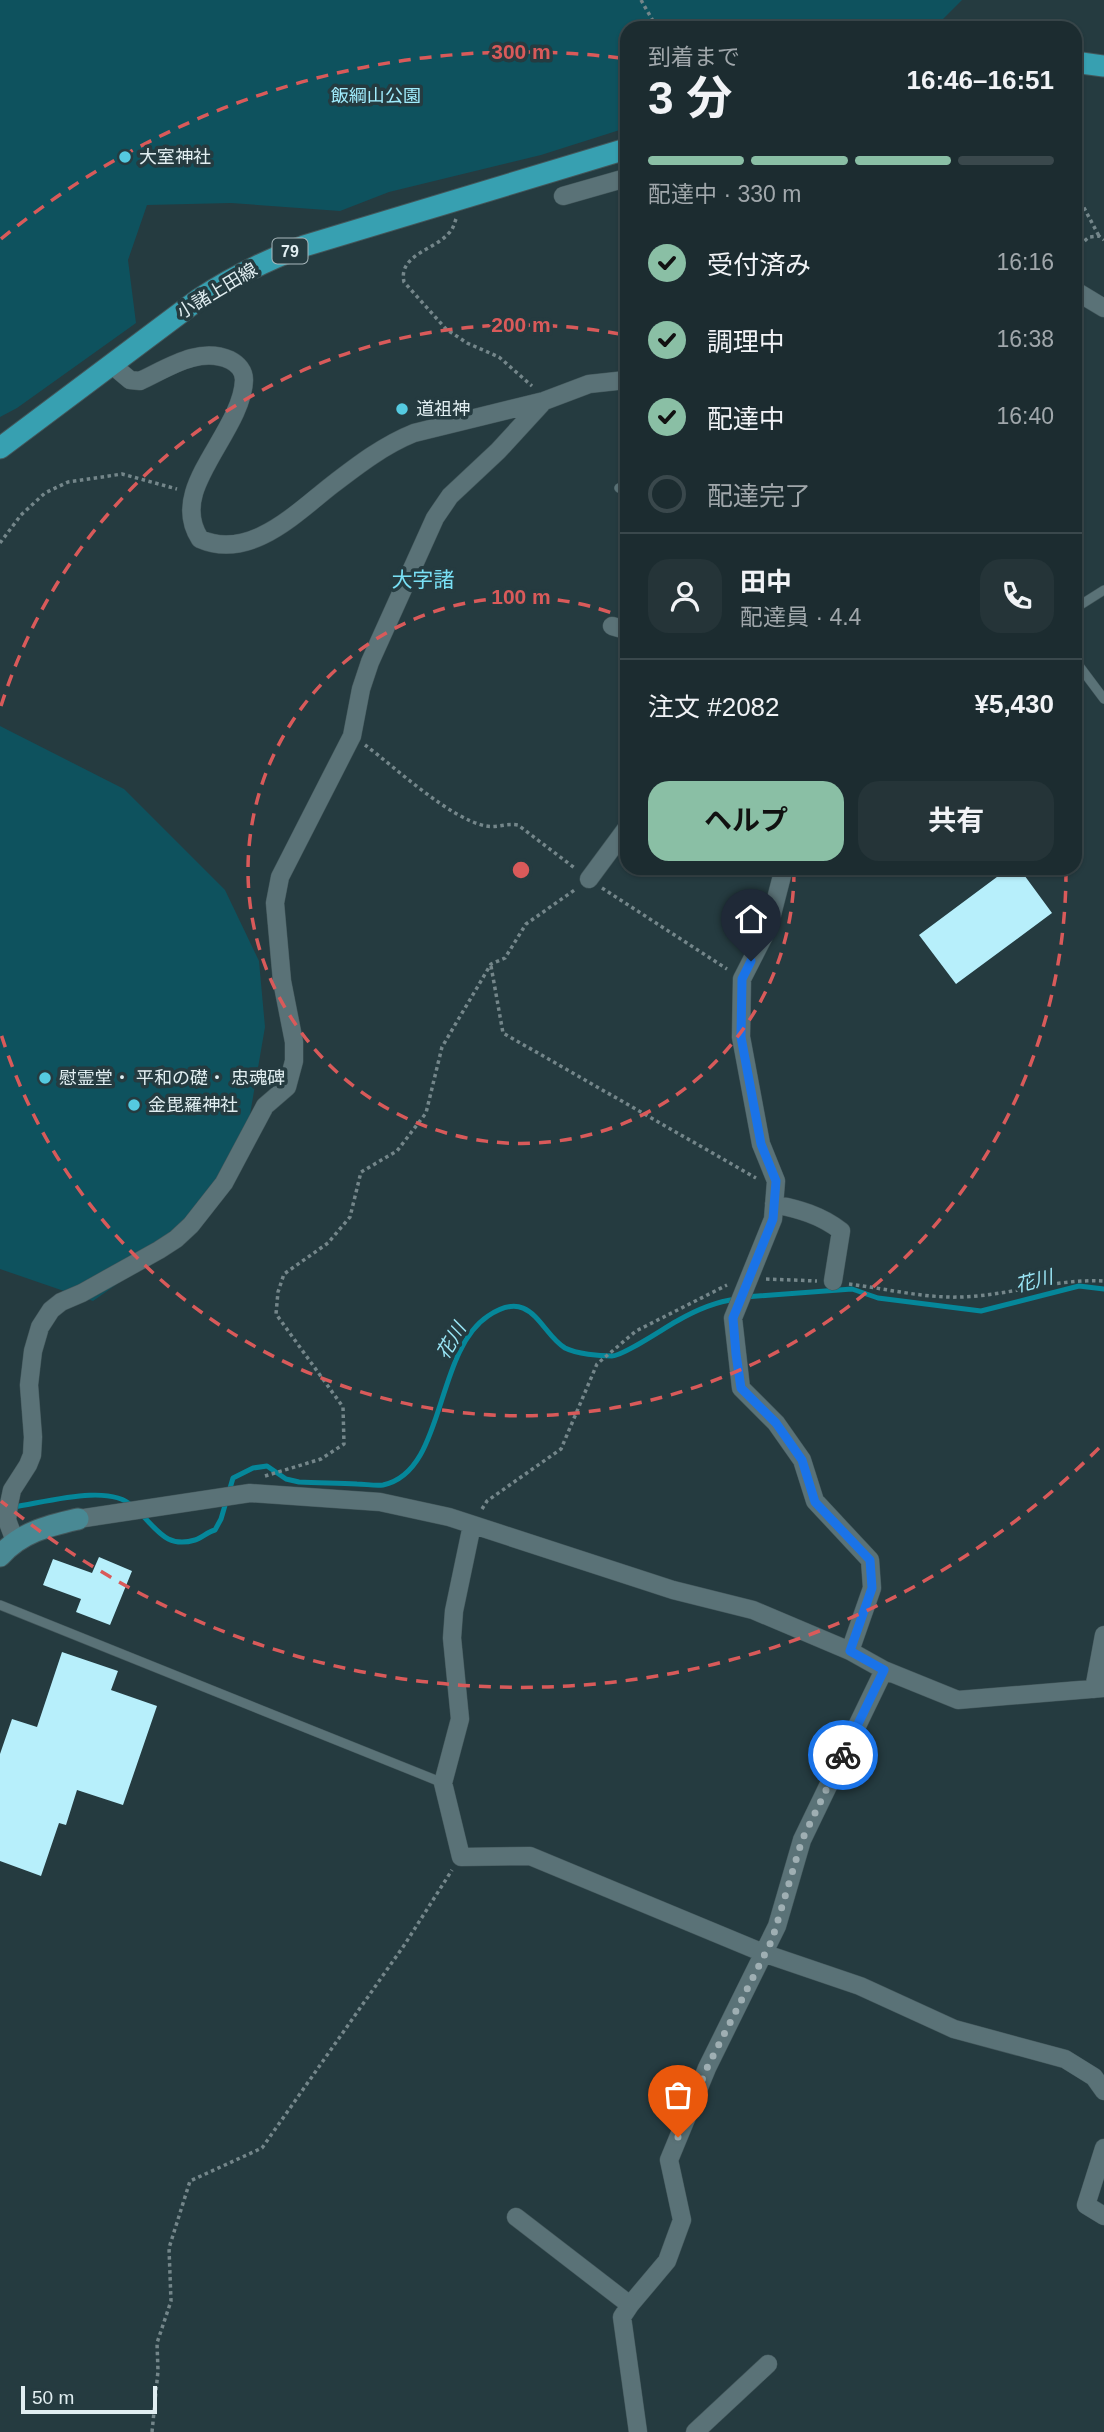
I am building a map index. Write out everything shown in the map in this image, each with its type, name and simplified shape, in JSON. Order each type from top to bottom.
[{"type":"main road","points":[[1082,62],[1104,66]]},
{"type":"main road","name":"小諸上田線","points":[[0,448],[210,292],[275,257],[620,151]]},
{"type":"street","points":[[563,196],[620,180]]},
{"type":"street","points":[[1082,295],[1104,307]]},
{"type":"street","points":[[111,364],[130,380],[140,381],[196,355],[212,353],[234,362],[241,369],[244,379],[236,409],[193,494],[191,511],[192,526],[200,539],[223,546],[239,543],[291,520],[346,475],[394,441],[414,433],[544,401],[589,384],[620,381]]},
{"type":"street","points":[[7,1549],[7,1520],[12,1490],[32,1455],[29,1385],[33,1351],[40,1327],[51,1310],[61,1302],[159,1250],[191,1225],[224,1183],[265,1106],[287,1087],[294,1061],[294,1042],[282,981],[275,903],[279,877],[352,736],[361,689],[370,662],[435,518],[450,496],[498,451],[544,401]]},
{"type":"street","points":[[589,879],[620,836]]},
{"type":"street","points":[[782,875],[769,926],[742,979],[741,1037],[761,1144],[776,1181],[773,1219],[733,1318],[741,1388],[776,1423],[802,1460],[815,1502],[870,1560],[872,1588],[850,1651]]},
{"type":"street","points":[[774,1197],[832,1223],[841,1231],[833,1281]]},
{"type":"street","points":[[7,1549],[37,1530],[78,1519],[250,1493],[380,1502],[449,1517],[673,1590],[753,1610],[850,1651],[884,1670],[958,1700],[1099,1689],[1104,1635]]},
{"type":"street","points":[[472,1525],[454,1611],[452,1638],[460,1720],[443,1783],[461,1857],[530,1856],[766,1954],[860,1986],[954,2029],[1065,2059],[1094,2077],[1104,2091]]},
{"type":"street","points":[[638,2432],[622,2317],[667,2261],[682,2220],[669,2160],[707,2068],[766,1954],[802,1840],[884,1670]]},
{"type":"street","points":[[1104,2148],[1086,2205],[1104,2216]]},
{"type":"street","points":[[516,2217],[630,2305]]},
{"type":"street","points":[[695,2432],[768,2364]]},
{"type":"lane","points":[[1082,605],[1104,590]]},
{"type":"lane","points":[[1082,670],[1104,699]]},
{"type":"lane","points":[[0,1605],[443,1783]]},
{"type":"path","points":[[641,0],[653,21]]},
{"type":"path","points":[[457,201],[457,214],[451,231],[407,264],[403,275],[404,282],[446,329],[510,365],[528,381],[544,401]]},
{"type":"path","points":[[1082,204],[1099,236],[1104,240]]},
{"type":"path","points":[[1082,243],[1089,237],[1099,236]]},
{"type":"path","points":[[0,543],[21,515],[45,493],[68,482],[122,474],[193,494]]},
{"type":"path","points":[[352,736],[447,809],[484,826],[494,827],[508,823],[517,825],[589,879],[742,979]]},
{"type":"path","points":[[257,1478],[321,1459],[344,1444],[343,1407],[276,1314],[278,1292],[284,1274],[328,1243],[350,1217],[361,1172],[397,1151],[426,1114],[442,1047],[491,964],[505,958],[526,924],[589,879]]},
{"type":"path","points":[[491,964],[503,1033],[774,1197]]},
{"type":"path","points":[[472,1525],[487,1501],[561,1449],[597,1364],[636,1331],[717,1289],[748,1279],[833,1281],[947,1297],[1025,1290],[1080,1280],[1104,1281]]},
{"type":"path","points":[[152,2432],[158,2371],[157,2343],[171,2301],[169,2248],[190,2181],[262,2148],[405,1944],[461,1857]]},
{"type":"green space","name":"飯綱山公園","points":[[0,0],[962,0],[941,21],[620,21],[620,130],[541,155],[389,192],[340,211],[231,203],[147,205],[128,260],[136,323],[17,408],[0,417]]},
{"type":"green space","points":[[0,726],[124,789],[225,890],[259,961],[265,1027],[247,1132],[202,1224],[93,1301],[0,1269]]},
{"type":"building","points":[[1000,875],[1024,875],[1052,913],[956,984],[919,935]]},
{"type":"building","points":[[99,1557],[132,1571],[110,1625],[76,1612],[81,1599],[43,1585],[53,1559],[92,1573]]},
{"type":"building","points":[[62,1652],[118,1671],[111,1690],[157,1706],[123,1805],[77,1790],[66,1825],[59,1823],[41,1876],[0,1861],[0,1754],[12,1719],[37,1727]]},
{"type":"waterway","name":"花川","points":[[745,1297],[852,1289],[878,1298],[981,1311],[1079,1286],[1104,1289]]},
{"type":"waterway","name":"花川","points":[[142,1515],[165,1537],[186,1542],[215,1530],[233,1478],[253,1468],[267,1466],[286,1479],[299,1482],[383,1485],[403,1475],[418,1458],[430,1435],[458,1356],[471,1333],[488,1316],[503,1308],[515,1306],[525,1309],[565,1348],[612,1356],[634,1347],[698,1310],[736,1299]]},
{"type":"waterway","name":"花川","points":[[13,1507],[93,1495],[122,1499],[132,1506]]},
{"type":"way so far","points":[[678,2137],[707,2068],[766,1954],[802,1840],[843,1755]]},
{"type":"place","name":"大室神社","points":[[125,157]]},
{"type":"place","name":"道祖神","points":[[402,409]]},
{"type":"place","name":"慰霊堂・ 平和の礎・ 忠魂碑","points":[[45,1078]]},
{"type":"place","name":"金毘羅神社","points":[[134,1105]]},
{"type":"district","name":"大字諸","points":[[423,579]]},
{"type":"route","points":[[751,961],[742,979],[741,1037],[761,1144],[776,1181],[773,1219],[733,1318],[736,1354],[741,1388],[776,1423],[802,1460],[815,1502],[870,1560],[872,1588],[850,1651],[884,1670],[843,1755]]}]
